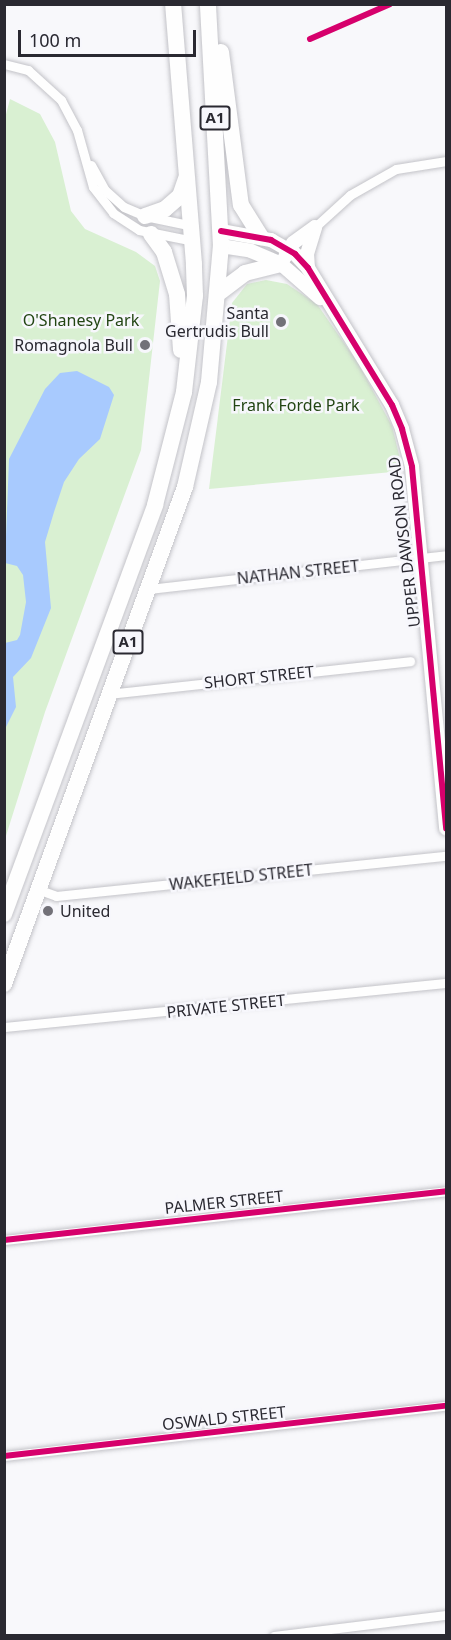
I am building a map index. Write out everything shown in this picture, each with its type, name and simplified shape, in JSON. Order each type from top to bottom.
[{"type":"highway","name":"A1","points":[[4,914],[155,505],[184,392],[195,296],[193,234],[173,4]]},
{"type":"highway","name":"A1","points":[[4,984],[108,694],[149,589],[184,487],[199,430],[220,292],[221,239],[209,4]]},
{"type":"highway","points":[[209,4],[223,61],[241,205],[261,237]]},
{"type":"highway","points":[[145,216],[165,209],[180,196],[186,173]]},
{"type":"highway","points":[[151,234],[164,252],[177,294],[184,392]]},
{"type":"highway","points":[[193,234],[221,239]]},
{"type":"highway","points":[[220,292],[245,273],[285,257]]},
{"type":"street","points":[[4,64],[28,70],[61,100],[99,197],[125,222],[151,234],[193,234]]},
{"type":"street","points":[[81,147],[105,190],[124,207],[193,234]]},
{"type":"street","points":[[285,257],[350,195],[396,170],[447,161]]},
{"type":"street","points":[[309,268],[307,254],[315,227]]},
{"type":"street","name":"UPPER DAWSON ROAD","points":[[221,239],[261,237],[285,257],[332,310]]},
{"type":"street","name":"UPPER DAWSON ROAD","points":[[221,239],[251,251],[285,257],[309,268],[332,310],[392,405],[402,429],[412,467],[443,730],[447,828]]},
{"type":"street","name":"NATHAN STREET","points":[[149,589],[447,555]]},
{"type":"street","name":"SHORT STREET","points":[[108,694],[410,661]]},
{"type":"street","name":"WAKEFIELD STREET","points":[[37,889],[56,896],[447,856]]},
{"type":"street","name":"PRIVATE STREET","points":[[4,1027],[447,983]]},
{"type":"street","name":"PALMER STREET","points":[[4,1240],[447,1191]]},
{"type":"street","name":"OSWALD STREET","points":[[4,1456],[447,1406]]},
{"type":"street","points":[[274,1635],[447,1615]]},
{"type":"green space","name":"O'Shanesy Park","points":[[10,99],[40,114],[55,142],[71,211],[85,229],[136,252],[155,266],[160,281],[141,450],[45,712],[5,839],[4,122]]},
{"type":"green space","name":"Frank Forde Park","points":[[266,280],[287,284],[317,304],[358,363],[392,426],[403,471],[209,489],[232,303],[247,284]]},
{"type":"water","points":[[77,371],[109,387],[114,395],[100,439],[79,459],[64,482],[54,512],[45,542],[51,608],[31,658],[13,677],[16,707],[5,729],[5,643],[17,640],[20,635],[26,602],[23,575],[17,566],[5,563],[9,459],[45,389],[60,373]]},
{"type":"cycle path","points":[[310,39],[390,4]]},
{"type":"cycle path","points":[[221,231],[271,240],[295,254],[308,268],[392,405],[402,429],[412,467],[446,828]]},
{"type":"cycle path","points":[[4,1240],[446,1191]]},
{"type":"cycle path","points":[[4,1456],[446,1406]]},
{"type":"place","name":"Santa Gertrudis Bull","points":[[281,322]]},
{"type":"place","name":"Romagnola Bull","points":[[145,345]]},
{"type":"place","name":"United","points":[[48,911]]}]
